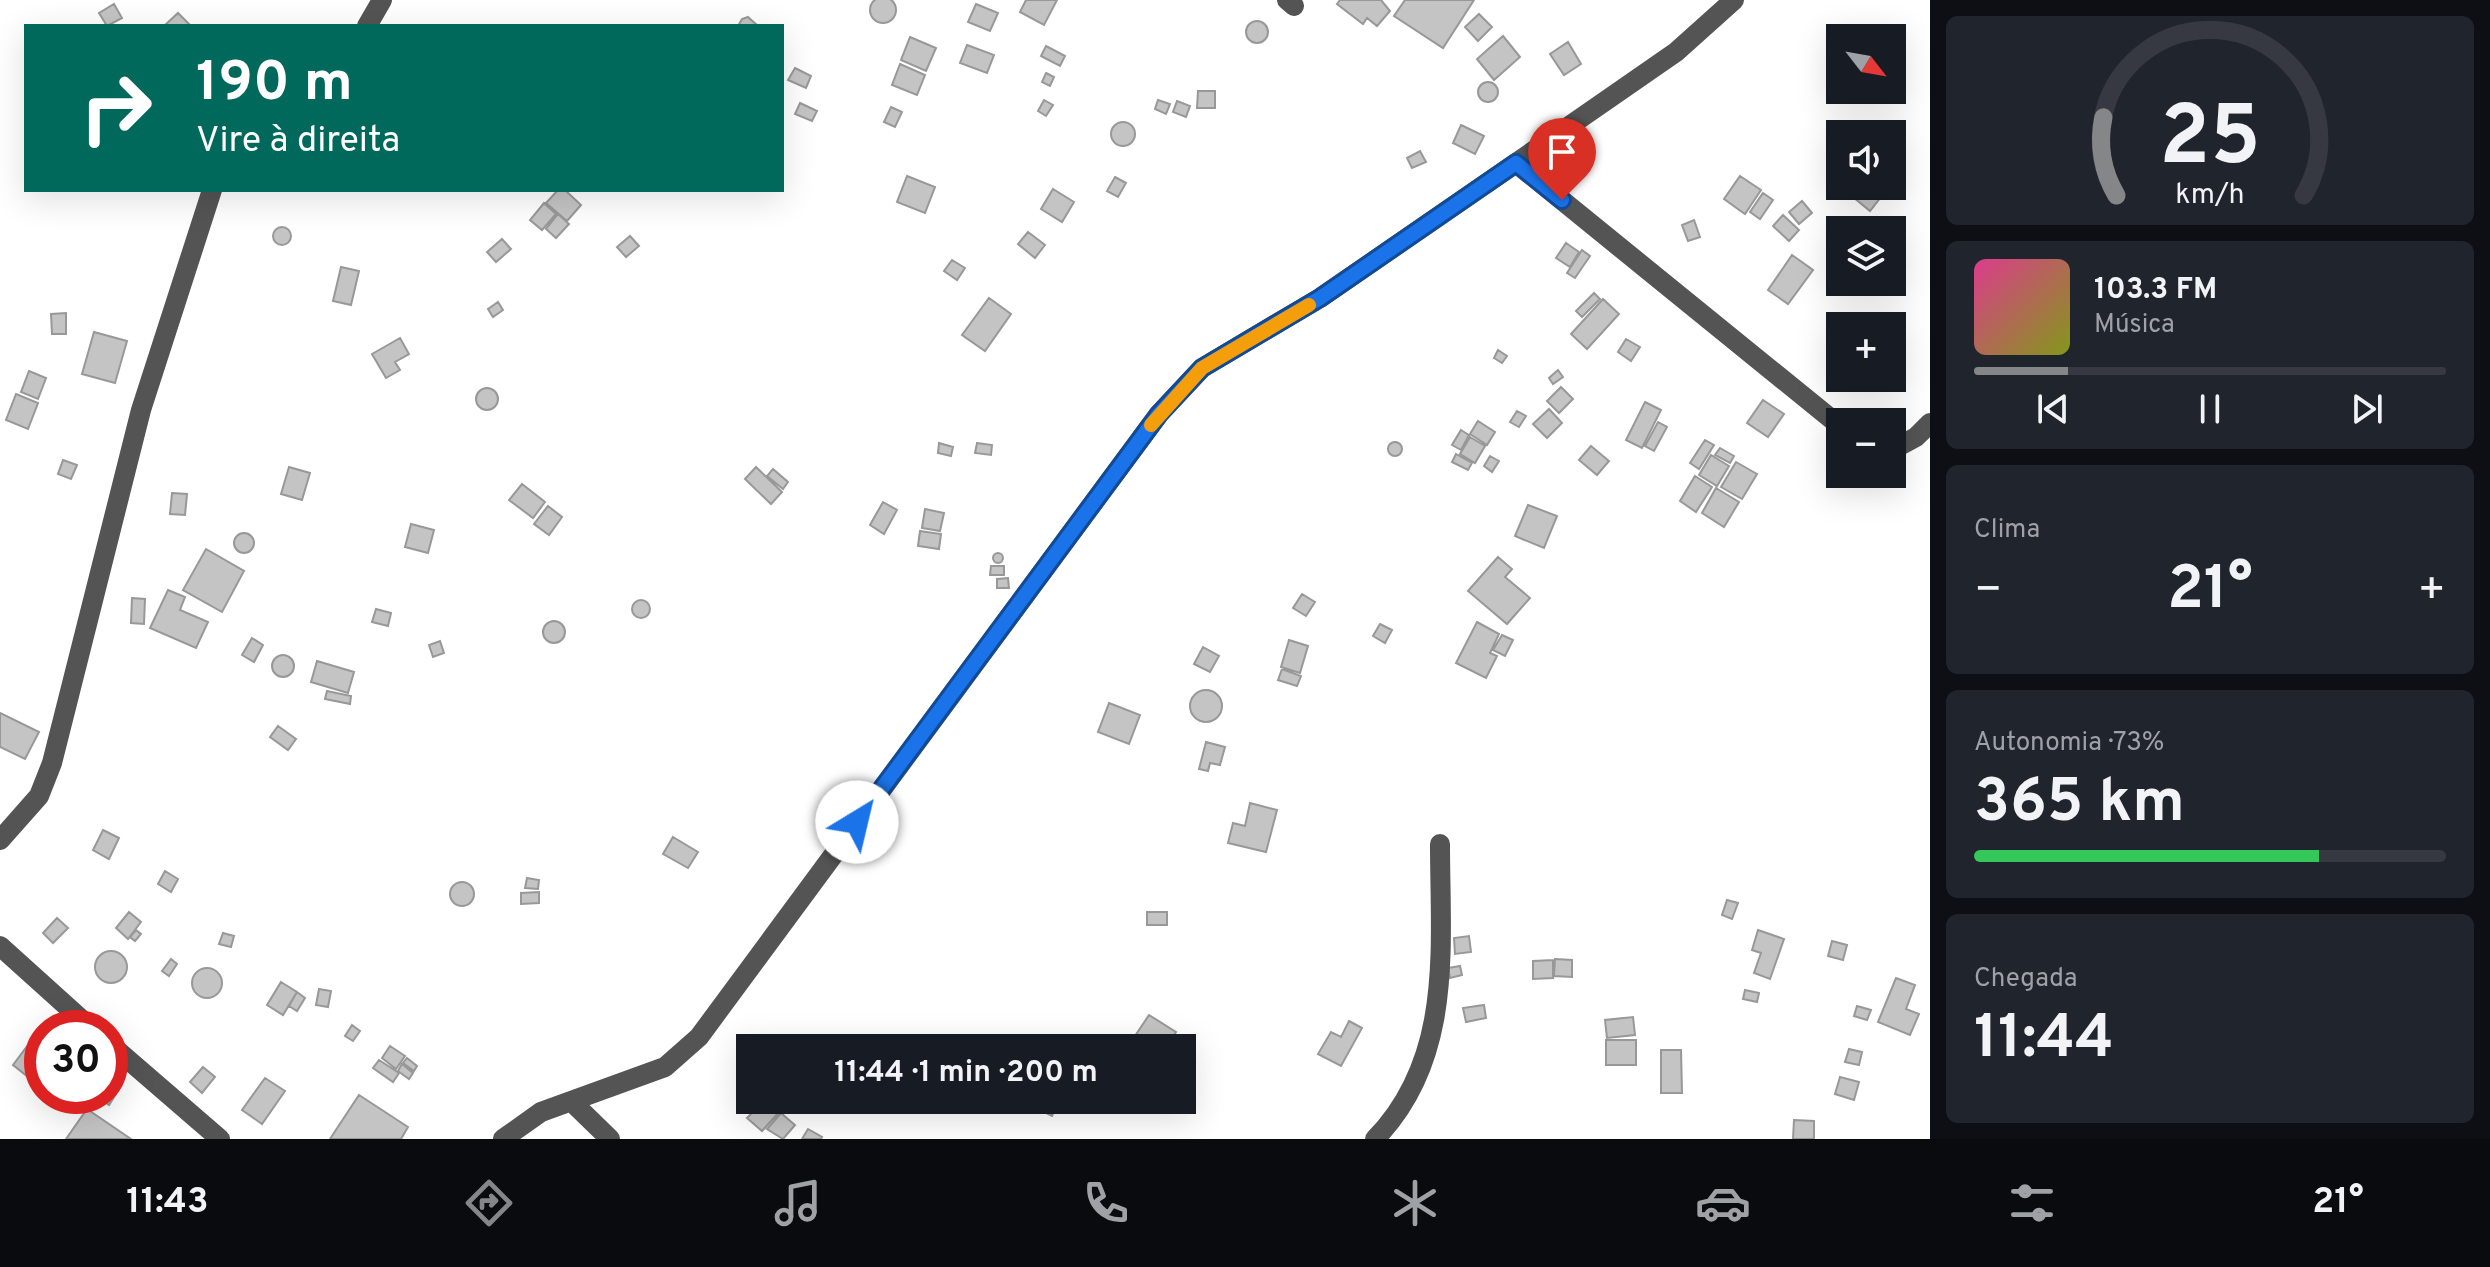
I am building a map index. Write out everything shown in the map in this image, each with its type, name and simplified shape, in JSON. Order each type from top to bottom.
[{"type":"street","points":[[368,24],[382,0]]},
{"type":"street","points":[[503,1139],[541,1112],[665,1067],[699,1037],[1159,414],[1202,368],[1320,298],[1516,163],[1676,52],[1734,0]]},
{"type":"street","points":[[1516,163],[1826,415]]},
{"type":"street","points":[[0,840],[39,796],[52,763],[141,410],[211,192]]},
{"type":"street","points":[[1906,442],[1930,423]]},
{"type":"street","points":[[1375,1139],[1390,1123],[1409,1092],[1434,1031],[1440,997],[1440,844]]},
{"type":"street","points":[[0,946],[71,1010]]},
{"type":"street","points":[[128,1060],[220,1139]]},
{"type":"street","points":[[571,1101],[610,1139]]},
{"type":"building","points":[[890,-1],[895,5],[893,20],[883,23],[873,20],[870,10],[873,0]]},
{"type":"building","points":[[1026,0],[1057,0],[1044,25],[1020,12]]},
{"type":"building","points":[[1340,0],[1381,0],[1390,11],[1377,26],[1367,18],[1363,24],[1337,4]]},
{"type":"building","points":[[1405,0],[1474,0],[1443,48],[1394,16]]},
{"type":"building","points":[[114,4],[122,18],[106,24],[99,13]]},
{"type":"building","points":[[976,4],[998,13],[990,31],[968,22]]},
{"type":"building","points":[[178,13],[189,24],[166,24]]},
{"type":"building","points":[[1479,14],[1492,27],[1478,41],[1465,27]]},
{"type":"building","points":[[748,17],[756,24],[739,24]]},
{"type":"building","points":[[1257,21],[1265,24],[1268,32],[1265,40],[1257,43],[1249,40],[1246,32],[1249,24]]},
{"type":"building","points":[[1503,36],[1520,57],[1494,80],[1477,59]]},
{"type":"building","points":[[910,37],[936,48],[926,71],[901,60]]},
{"type":"building","points":[[1568,42],[1581,64],[1564,75],[1550,54]]},
{"type":"building","points":[[967,45],[994,55],[987,73],[960,63]]},
{"type":"building","points":[[1046,46],[1065,56],[1060,66],[1041,56]]},
{"type":"building","points":[[900,64],[925,75],[917,95],[892,85]]},
{"type":"building","points":[[795,68],[811,76],[806,88],[788,80]]},
{"type":"building","points":[[1046,73],[1054,77],[1050,86],[1042,82]]},
{"type":"building","points":[[1488,82],[1495,85],[1498,92],[1495,99],[1488,102],[1481,99],[1478,92],[1481,85]]},
{"type":"building","points":[[1198,91],[1215,91],[1215,108],[1197,108]]},
{"type":"building","points":[[1044,100],[1053,105],[1046,116],[1038,111]]},
{"type":"building","points":[[1158,100],[1170,104],[1166,114],[1155,109]]},
{"type":"building","points":[[1177,101],[1190,106],[1186,117],[1173,112]]},
{"type":"building","points":[[800,103],[817,111],[812,121],[795,114]]},
{"type":"building","points":[[891,107],[902,112],[895,127],[884,122]]},
{"type":"building","points":[[1123,122],[1132,125],[1135,134],[1132,143],[1123,146],[1114,143],[1111,134],[1114,125]]},
{"type":"building","points":[[1461,125],[1484,136],[1475,154],[1453,143]]},
{"type":"building","points":[[1420,151],[1426,162],[1412,168],[1407,158]]},
{"type":"building","points":[[907,176],[935,187],[925,213],[897,202]]},
{"type":"building","points":[[1740,176],[1761,190],[1745,214],[1724,199]]},
{"type":"building","points":[[1115,177],[1126,183],[1118,197],[1107,191]]},
{"type":"building","points":[[1053,189],[1074,202],[1062,222],[1041,209]]},
{"type":"building","points":[[556,192],[567,192],[581,205],[567,221],[546,203]]},
{"type":"building","points":[[1763,193],[1773,200],[1760,219],[1750,212]]},
{"type":"building","points":[[1857,200],[1879,200],[1870,211]]},
{"type":"building","points":[[1802,201],[1812,213],[1799,224],[1789,212]]},
{"type":"building","points":[[544,203],[556,214],[542,230],[530,220]]},
{"type":"building","points":[[558,214],[569,224],[556,238],[546,229]]},
{"type":"building","points":[[1783,215],[1799,230],[1789,241],[1773,226]]},
{"type":"building","points":[[1694,220],[1700,237],[1688,241],[1682,225]]},
{"type":"building","points":[[278,227],[286,227],[291,236],[289,243],[278,245],[273,240],[273,232]]},
{"type":"building","points":[[1028,232],[1045,245],[1035,258],[1018,244]]},
{"type":"building","points":[[630,236],[639,246],[626,257],[617,247]]},
{"type":"building","points":[[502,239],[511,249],[496,262],[487,252]]},
{"type":"building","points":[[1566,243],[1579,252],[1570,267],[1556,258]]},
{"type":"building","points":[[1582,250],[1590,256],[1575,278],[1567,273]]},
{"type":"building","points":[[1792,255],[1813,270],[1788,304],[1768,290]]},
{"type":"building","points":[[952,260],[965,268],[957,280],[944,271]]},
{"type":"building","points":[[341,267],[359,271],[351,305],[333,301]]},
{"type":"building","points":[[1594,293],[1600,299],[1582,317],[1576,311]]},
{"type":"building","points":[[989,298],[1011,314],[985,351],[962,335]]},
{"type":"building","points":[[1603,299],[1619,314],[1587,349],[1571,334]]},
{"type":"building","points":[[498,302],[503,310],[493,317],[488,309]]},
{"type":"building","points":[[66,313],[66,334],[52,334],[51,314]]},
{"type":"building","points":[[94,332],[127,341],[115,383],[82,374]]},
{"type":"building","points":[[400,338],[409,354],[395,362],[400,370],[386,378],[372,354]]},
{"type":"building","points":[[1626,339],[1640,347],[1631,361],[1618,352]]},
{"type":"building","points":[[1498,350],[1507,356],[1502,363],[1494,358]]},
{"type":"building","points":[[1558,370],[1563,377],[1553,384],[1549,378]]},
{"type":"building","points":[[29,371],[46,378],[38,399],[21,392]]},
{"type":"building","points":[[1561,387],[1573,399],[1559,413],[1547,401]]},
{"type":"building","points":[[487,388],[495,391],[498,399],[495,407],[487,410],[479,407],[476,399],[479,391]]},
{"type":"building","points":[[16,394],[38,403],[28,429],[6,420]]},
{"type":"building","points":[[1763,400],[1784,414],[1768,437],[1747,423]]},
{"type":"building","points":[[1645,402],[1661,410],[1642,448],[1626,440]]},
{"type":"building","points":[[1549,409],[1562,423],[1547,438],[1533,424]]},
{"type":"building","points":[[1517,411],[1526,416],[1519,427],[1510,422]]},
{"type":"building","points":[[1478,421],[1495,432],[1487,445],[1470,434]]},
{"type":"building","points":[[1658,422],[1667,427],[1654,451],[1645,446]]},
{"type":"building","points":[[1461,430],[1469,435],[1461,450],[1452,445]]},
{"type":"building","points":[[1470,437],[1485,446],[1475,463],[1460,454]]},
{"type":"building","points":[[1705,440],[1714,445],[1699,469],[1690,463]]},
{"type":"building","points":[[1395,442],[1402,449],[1395,456],[1388,449]]},
{"type":"building","points":[[939,443],[953,447],[951,456],[938,453]]},
{"type":"building","points":[[977,443],[992,445],[991,455],[975,453]]},
{"type":"building","points":[[1591,446],[1609,461],[1597,475],[1579,460]]},
{"type":"building","points":[[1720,448],[1734,456],[1730,463],[1715,455]]},
{"type":"building","points":[[1456,454],[1472,463],[1468,470],[1452,462]]},
{"type":"building","points":[[1711,455],[1729,466],[1717,486],[1699,475]]},
{"type":"building","points":[[1490,456],[1499,461],[1492,472],[1484,466]]},
{"type":"building","points":[[63,460],[77,465],[71,479],[58,474]]},
{"type":"building","points":[[1736,462],[1757,474],[1742,499],[1721,487]]},
{"type":"building","points":[[289,467],[310,473],[302,500],[281,494]]},
{"type":"building","points":[[756,467],[782,492],[771,504],[745,479]]},
{"type":"building","points":[[773,469],[788,482],[783,489],[767,476]]},
{"type":"building","points":[[1695,476],[1712,487],[1696,512],[1680,501]]},
{"type":"building","points":[[522,484],[545,502],[533,518],[509,500]]},
{"type":"building","points":[[1716,488],[1739,502],[1724,527],[1702,513]]},
{"type":"building","points":[[172,493],[187,494],[185,515],[170,514]]},
{"type":"building","points":[[883,502],[897,510],[884,534],[870,525]]},
{"type":"building","points":[[1528,505],[1557,516],[1544,548],[1515,536]]},
{"type":"building","points":[[548,506],[562,517],[549,535],[534,524]]},
{"type":"building","points":[[925,509],[944,513],[940,531],[922,528]]},
{"type":"building","points":[[411,524],[434,530],[428,553],[405,547]]},
{"type":"building","points":[[920,531],[941,534],[939,549],[918,546]]},
{"type":"building","points":[[244,533],[251,536],[254,543],[251,550],[244,553],[237,550],[234,543],[237,536]]},
{"type":"building","points":[[206,549],[244,571],[222,612],[183,590]]},
{"type":"building","points":[[998,553],[1003,558],[998,563],[993,558]]},
{"type":"building","points":[[1498,557],[1512,569],[1505,577],[1530,598],[1507,624],[1468,591]]},
{"type":"building","points":[[991,566],[1004,566],[1004,575],[990,575]]},
{"type":"building","points":[[1008,578],[1009,588],[997,588],[997,579]]},
{"type":"building","points":[[168,590],[185,597],[180,610],[208,622],[196,648],[150,628]]},
{"type":"building","points":[[1302,594],[1315,602],[1306,616],[1293,608]]},
{"type":"building","points":[[132,598],[145,599],[144,624],[131,623]]},
{"type":"building","points":[[637,600],[645,600],[650,609],[648,616],[637,618],[632,613],[632,605]]},
{"type":"building","points":[[376,609],[391,613],[388,626],[372,622]]},
{"type":"building","points":[[554,621],[562,624],[565,632],[562,640],[554,643],[546,640],[543,632],[546,624]]},
{"type":"building","points":[[1477,622],[1499,634],[1490,653],[1497,656],[1486,678],[1456,663]]},
{"type":"building","points":[[1380,624],[1392,630],[1385,643],[1373,636]]},
{"type":"building","points":[[1502,635],[1513,640],[1505,656],[1493,650]]},
{"type":"building","points":[[252,638],[263,645],[254,662],[242,655]]},
{"type":"building","points":[[1289,640],[1308,646],[1300,673],[1281,667]]},
{"type":"building","points":[[440,641],[444,653],[433,657],[429,645]]},
{"type":"building","points":[[1203,647],[1219,656],[1210,672],[1194,664]]},
{"type":"building","points":[[283,655],[294,666],[283,677],[272,666]]},
{"type":"building","points":[[317,661],[354,672],[348,693],[311,682]]},
{"type":"building","points":[[1282,669],[1301,676],[1297,686],[1278,680]]},
{"type":"building","points":[[1206,690],[1218,694],[1222,706],[1218,718],[1206,722],[1194,718],[1190,706],[1194,694]]},
{"type":"building","points":[[327,691],[351,696],[350,704],[325,699]]},
{"type":"building","points":[[1109,703],[1140,715],[1129,744],[1098,732]]},
{"type":"building","points":[[0,713],[39,732],[25,759],[0,747]]},
{"type":"building","points":[[278,726],[296,739],[288,750],[270,737]]},
{"type":"building","points":[[1206,742],[1225,747],[1220,765],[1210,763],[1208,771],[1199,769]]},
{"type":"building","points":[[1250,803],[1277,810],[1266,852],[1228,843],[1233,823],[1245,826]]},
{"type":"building","points":[[103,830],[119,838],[109,859],[93,850]]},
{"type":"building","points":[[673,837],[698,852],[688,868],[663,854]]},
{"type":"building","points":[[165,871],[178,879],[171,892],[158,884]]},
{"type":"building","points":[[527,878],[539,880],[538,889],[525,888]]},
{"type":"building","points":[[462,882],[470,886],[474,894],[470,902],[462,906],[454,902],[450,894],[454,886]]},
{"type":"building","points":[[539,892],[539,903],[521,904],[521,893]]},
{"type":"building","points":[[1727,900],[1738,903],[1732,919],[1722,915]]},
{"type":"building","points":[[129,912],[141,922],[128,939],[116,928]]},
{"type":"building","points":[[1147,912],[1167,912],[1167,925],[1147,925]]},
{"type":"building","points":[[57,918],[68,928],[53,943],[43,933]]},
{"type":"building","points":[[136,930],[141,934],[135,941],[130,937]]},
{"type":"building","points":[[1758,930],[1784,939],[1770,979],[1754,973],[1761,953],[1752,950]]},
{"type":"building","points":[[223,933],[234,936],[231,947],[219,944]]},
{"type":"building","points":[[1469,936],[1471,952],[1455,954],[1454,938]]},
{"type":"building","points":[[1832,941],[1847,945],[1843,960],[1828,956]]},
{"type":"building","points":[[111,951],[122,956],[127,967],[122,978],[111,983],[100,978],[95,967],[100,956]]},
{"type":"building","points":[[171,959],[177,964],[169,976],[162,971]]},
{"type":"building","points":[[1555,959],[1572,960],[1572,977],[1554,976]]},
{"type":"building","points":[[1553,960],[1553,978],[1533,979],[1533,961]]},
{"type":"building","points":[[1460,966],[1462,975],[1450,978],[1448,968]]},
{"type":"building","points":[[207,968],[218,972],[222,983],[218,994],[207,998],[196,994],[192,983],[196,972]]},
{"type":"building","points":[[1896,978],[1915,985],[1906,1009],[1919,1014],[1910,1035],[1878,1022]]},
{"type":"building","points":[[281,982],[297,992],[283,1015],[267,1005]]},
{"type":"building","points":[[319,989],[331,991],[328,1007],[316,1005]]},
{"type":"building","points":[[1745,990],[1759,993],[1757,1002],[1743,999]]},
{"type":"building","points":[[297,992],[305,998],[297,1011],[289,1006]]},
{"type":"building","points":[[1484,1005],[1486,1018],[1466,1022],[1463,1008]]},
{"type":"building","points":[[1857,1006],[1871,1010],[1867,1020],[1854,1016]]},
{"type":"building","points":[[1149,1015],[1176,1032],[1175,1034],[1136,1034]]},
{"type":"building","points":[[1633,1017],[1635,1035],[1607,1038],[1605,1020]]},
{"type":"building","points":[[1349,1021],[1362,1028],[1341,1066],[1318,1054],[1331,1032],[1341,1037]]},
{"type":"building","points":[[352,1025],[360,1031],[353,1041],[345,1036]]},
{"type":"building","points":[[1606,1040],[1636,1040],[1636,1065],[1606,1065]]},
{"type":"building","points":[[390,1046],[405,1056],[396,1069],[382,1058]]},
{"type":"building","points":[[1849,1049],[1862,1052],[1859,1065],[1845,1062]]},
{"type":"building","points":[[24,1050],[24,1074],[13,1065]]},
{"type":"building","points":[[1661,1050],[1681,1050],[1682,1093],[1661,1093]]},
{"type":"building","points":[[407,1058],[417,1066],[414,1071],[403,1063]]},
{"type":"building","points":[[379,1060],[399,1073],[393,1082],[373,1068]]},
{"type":"building","points":[[402,1064],[413,1073],[409,1079],[398,1071]]},
{"type":"building","points":[[203,1067],[215,1077],[202,1093],[190,1082]]},
{"type":"building","points":[[1840,1077],[1859,1082],[1854,1100],[1835,1094]]},
{"type":"building","points":[[265,1078],[285,1091],[262,1124],[242,1110]]},
{"type":"building","points":[[359,1095],[408,1127],[401,1139],[330,1139]]},
{"type":"building","points":[[84,1114],[94,1114],[131,1139],[66,1139]]},
{"type":"building","points":[[751,1114],[777,1114],[762,1131],[747,1118]]},
{"type":"building","points":[[780,1114],[795,1125],[783,1139],[767,1129]]},
{"type":"building","points":[[1794,1120],[1814,1121],[1814,1139],[1793,1139]]},
{"type":"building","points":[[808,1129],[822,1137],[821,1139],[802,1139]]},
{"type":"slow traffic","points":[[1151,425],[1202,368],[1309,305]]},
{"type":"route","points":[[857,822],[1159,414],[1202,368],[1320,298],[1516,163],[1562,200]]}]
